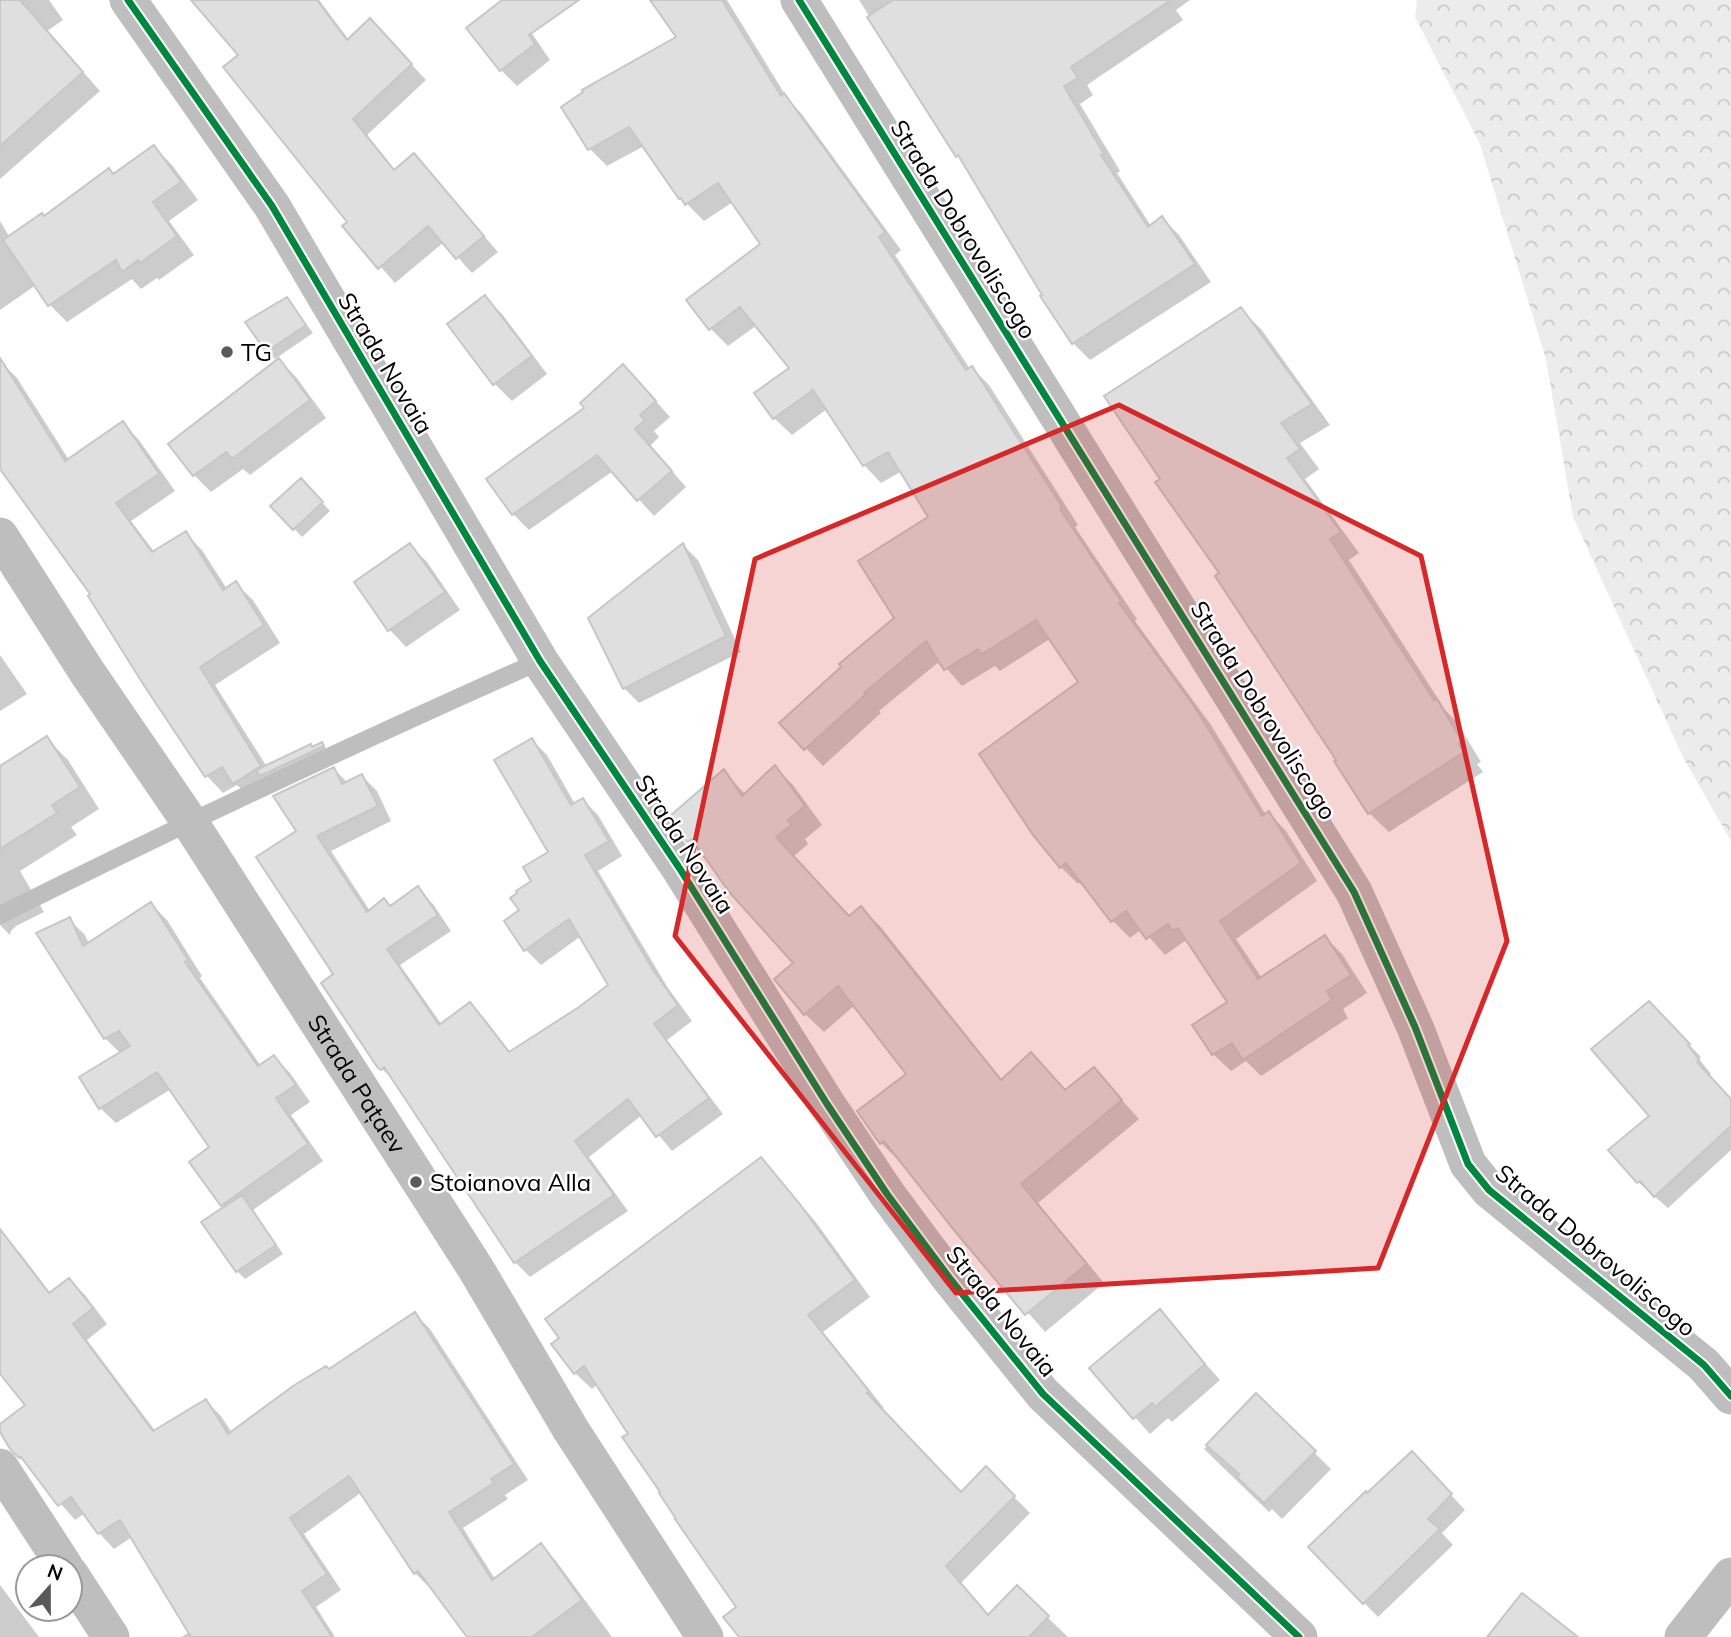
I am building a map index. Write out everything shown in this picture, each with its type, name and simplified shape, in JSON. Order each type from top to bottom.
[{"type":"street","name":"Strada Novaia","points":[[128,0],[272,206],[540,662],[680,869],[827,1104],[887,1194],[951,1280],[1043,1394],[1299,1637]]},
{"type":"street","name":"Strada Dobrovoliscogo","points":[[799,0],[1354,892],[1415,1027],[1468,1164],[1489,1189],[1704,1364],[1731,1396]]},
{"type":"street","name":"Strada Pațaev","points":[[0,536],[86,672],[189,821],[475,1269],[571,1430],[705,1637]]},
{"type":"street","points":[[0,1467],[56,1553]]},
{"type":"street","points":[[1683,1637],[1731,1576]]},
{"type":"street","points":[[84,1596],[111,1637]]},
{"type":"lane","points":[[0,915],[189,821],[380,732],[540,662]]},
{"type":"highlighted area","points":[[1119,405],[1421,556],[1507,941],[1378,1268],[956,1293],[675,936],[755,559]]},
{"type":"green space","points":[[1417,0],[1731,0],[1731,841],[1683,757],[1573,517],[1546,359],[1480,144],[1415,17]]},
{"type":"building","points":[[0,0],[20,0],[83,72],[0,146]]},
{"type":"building","points":[[191,0],[317,0],[347,40],[370,18],[412,64],[353,119],[394,170],[414,153],[484,236],[456,259],[428,226],[378,269],[342,226],[347,222],[223,67],[238,55]]},
{"type":"building","points":[[502,0],[579,0],[529,35],[535,44],[500,71],[466,28]]},
{"type":"building","points":[[650,0],[722,0],[781,96],[784,93],[885,232],[879,237],[966,370],[972,366],[1062,507],[1060,509],[1121,601],[1119,603],[1194,706],[1262,816],[1269,811],[1301,863],[1220,921],[1258,979],[1325,935],[1351,975],[1327,991],[1332,1000],[1243,1060],[1232,1043],[1212,1055],[1192,1025],[1227,1002],[1178,928],[1173,931],[1168,924],[1146,939],[1126,911],[1111,922],[1066,863],[1060,868],[1033,835],[979,754],[1078,682],[1036,620],[982,654],[978,649],[944,670],[926,641],[864,693],[865,695],[804,750],[779,723],[841,667],[839,664],[894,618],[858,561],[928,517],[888,452],[863,466],[813,390],[773,419],[754,393],[789,368],[740,307],[709,330],[686,300],[760,244],[718,183],[685,205],[629,127],[588,150],[561,107],[583,92],[582,90],[676,37]]},
{"type":"building","points":[[893,0],[1171,0],[1071,67],[1078,78],[1064,86],[1104,154],[1101,155],[1148,227],[1162,216],[1195,264],[1072,344],[1040,296],[1042,295],[958,155],[956,157],[867,17]]},
{"type":"building","points":[[154,145],[181,182],[153,202],[177,236],[140,263],[138,260],[122,272],[116,260],[48,306],[3,240],[42,213],[44,216],[109,168],[113,174]]},
{"type":"building","points":[[485,295],[532,356],[493,385],[447,324]]},
{"type":"building","points":[[287,297],[306,325],[266,352],[245,322]]},
{"type":"building","points":[[1241,307],[1312,404],[1281,423],[1300,449],[1287,458],[1341,532],[1330,539],[1462,741],[1459,744],[1464,752],[1368,814],[1334,761],[1336,760],[1215,576],[1219,573],[1155,482],[1160,479],[1104,396]]},
{"type":"building","points":[[0,358],[65,461],[123,421],[159,474],[116,503],[152,552],[186,531],[223,590],[236,581],[264,625],[200,667],[261,766],[233,784],[222,767],[205,777],[145,687],[88,596],[90,594],[0,469]]},
{"type":"building","points":[[279,358],[310,400],[232,459],[226,452],[193,476],[168,444]]},
{"type":"building","points":[[623,364],[656,401],[640,415],[645,420],[635,429],[672,471],[637,501],[597,455],[512,515],[486,479],[584,408],[580,403]]},
{"type":"building","points":[[301,478],[323,502],[293,530],[270,506]]},
{"type":"building","points":[[410,543],[445,592],[388,631],[354,582]]},
{"type":"building","points":[[683,543],[726,636],[623,689],[588,618]]},
{"type":"building","points":[[47,736],[80,787],[52,805],[57,813],[0,849],[0,766]]},
{"type":"building","points":[[532,738],[571,805],[583,798],[609,841],[585,855],[653,970],[678,1005],[654,1024],[709,1098],[656,1137],[628,1099],[575,1141],[614,1195],[514,1263],[384,1067],[381,1070],[378,1068],[321,983],[333,974],[256,857],[296,831],[273,796],[334,767],[342,784],[362,774],[378,806],[317,836],[367,912],[384,898],[390,906],[418,886],[438,915],[387,949],[439,1025],[470,1002],[509,1052],[608,985],[569,919],[524,951],[504,921],[519,910],[510,898],[531,881],[523,867],[548,852],[494,760]]},
{"type":"building","points":[[322,742],[324,746],[260,776],[256,770],[311,744],[312,747]]},
{"type":"building","points":[[775,765],[805,806],[788,820],[791,825],[776,837],[849,916],[861,906],[1001,1080],[1031,1052],[1065,1090],[1094,1067],[1122,1100],[1021,1184],[1087,1264],[1025,1315],[884,1141],[880,1144],[857,1111],[906,1074],[838,986],[804,1015],[774,979],[793,963],[729,892],[692,839],[687,842],[670,816],[724,769],[742,796]]},
{"type":"building","points":[[151,902],[188,960],[185,962],[258,1066],[274,1055],[296,1085],[276,1098],[308,1144],[221,1206],[189,1162],[209,1147],[157,1072],[99,1109],[79,1077],[130,1046],[119,1031],[104,1039],[36,933],[70,917],[83,946]]},
{"type":"building","points":[[1649,1001],[1690,1044],[1688,1045],[1699,1060],[1697,1062],[1731,1099],[1731,1126],[1654,1197],[1640,1181],[1637,1183],[1608,1150],[1649,1116],[1591,1049]]},
{"type":"building","points":[[761,1157],[799,1203],[855,1280],[808,1315],[869,1391],[867,1393],[961,1492],[986,1466],[1015,1496],[946,1566],[988,1615],[1017,1585],[1049,1616],[1029,1637],[739,1637],[723,1617],[736,1607],[622,1437],[628,1434],[584,1366],[574,1374],[551,1344],[559,1338],[545,1319]]},
{"type":"building","points":[[242,1195],[276,1245],[236,1272],[201,1222]]},
{"type":"building","points":[[0,1229],[49,1293],[69,1278],[93,1308],[73,1324],[153,1431],[206,1399],[228,1434],[293,1386],[326,1366],[329,1369],[415,1312],[514,1464],[491,1479],[494,1483],[449,1512],[492,1580],[541,1543],[582,1600],[532,1637],[467,1637],[418,1571],[414,1574],[349,1476],[290,1518],[327,1574],[302,1591],[332,1637],[191,1637],[120,1520],[98,1534],[71,1497],[58,1506],[21,1457],[10,1449],[0,1432],[0,1424],[25,1405],[0,1374]]},
{"type":"building","points":[[1160,1309],[1205,1364],[1155,1407],[1152,1403],[1133,1419],[1089,1368]]},
{"type":"building","points":[[1256,1393],[1316,1451],[1264,1503],[1237,1477],[1239,1474],[1206,1445]]},
{"type":"building","points":[[1412,1451],[1452,1494],[1428,1519],[1440,1529],[1363,1604],[1308,1547]]},
{"type":"building","points":[[1522,1593],[1578,1637],[1487,1637]]},
{"type":"cycle path","points":[[128,0],[272,206],[540,661],[680,869],[827,1104],[887,1194],[951,1280],[1043,1394],[1299,1637]]},
{"type":"cycle path","points":[[799,0],[1354,892],[1415,1027],[1468,1164],[1489,1190],[1704,1365],[1731,1396]]},
{"type":"place","name":"TG","points":[[227,352]]},
{"type":"place","name":"Stoianova Alla","points":[[416,1182]]}]
